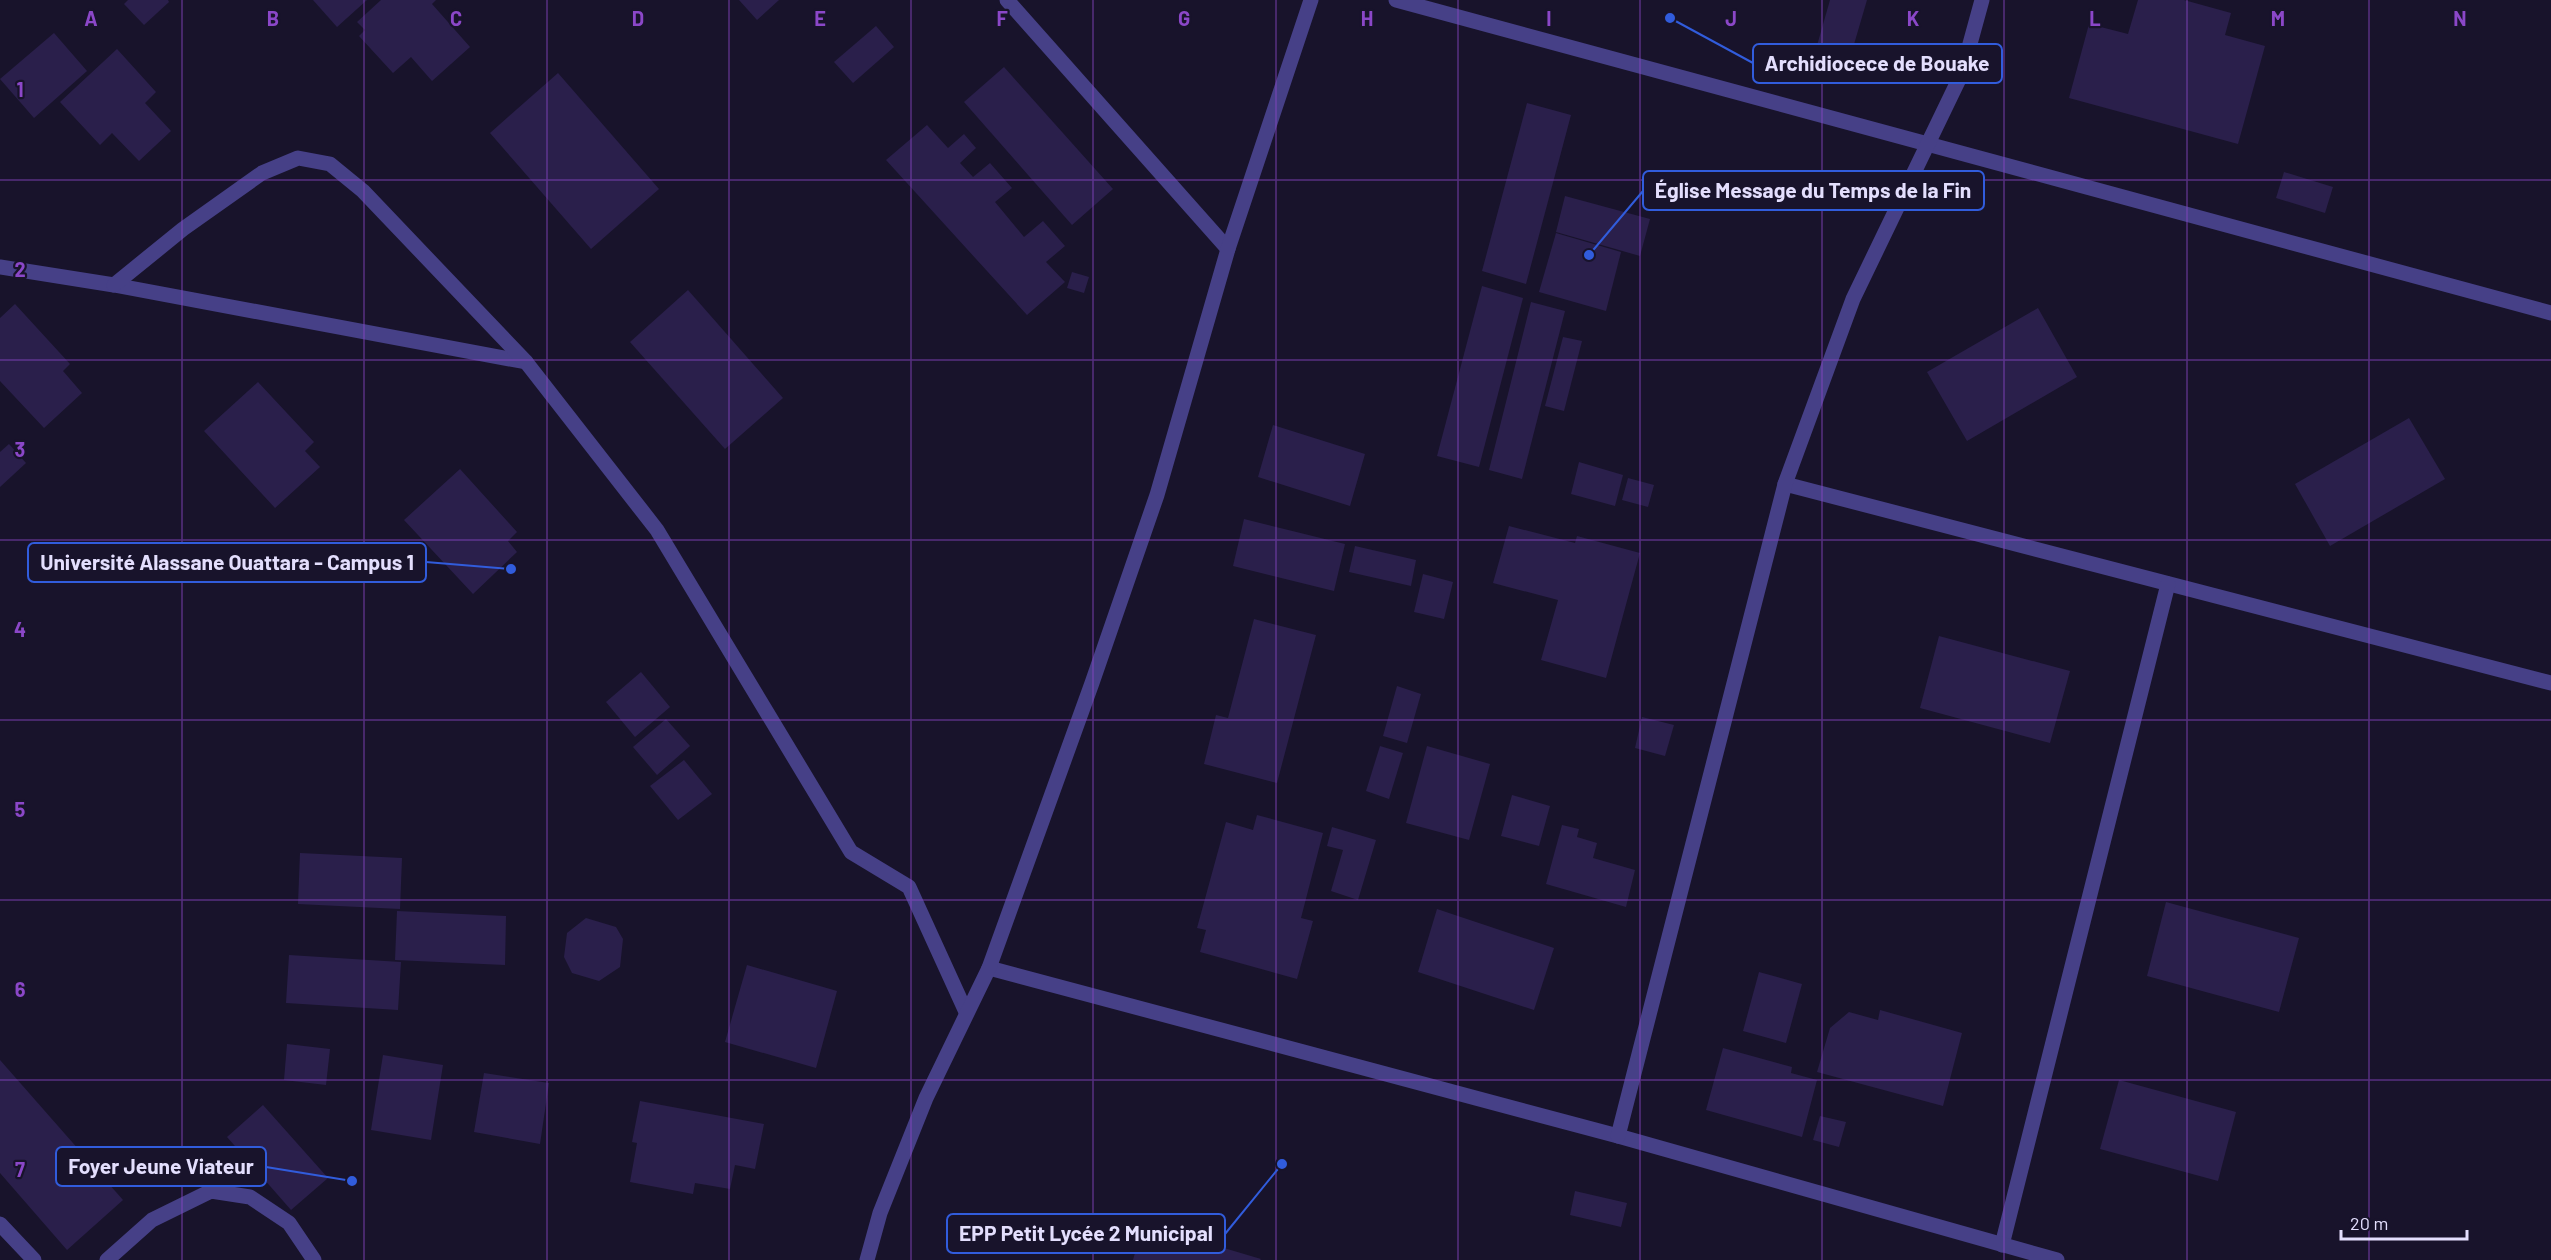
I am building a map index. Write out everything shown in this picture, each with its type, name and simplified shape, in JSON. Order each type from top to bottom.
[{"type":"street","points":[[1007,0],[1228,249]]},
{"type":"street","points":[[867,1260],[880,1213],[926,1098],[989,968],[1157,495],[1228,249],[1311,0]]},
{"type":"street","points":[[1396,0],[2551,313]]},
{"type":"street","points":[[1618,1136],[1785,484],[1853,299],[1962,73],[1982,0]]},
{"type":"street","points":[[114,285],[183,230],[262,173],[298,158],[330,164],[363,191],[526,362],[657,530],[851,852],[909,886],[966,1012]]},
{"type":"street","points":[[0,267],[114,285],[526,362]]},
{"type":"street","points":[[1785,484],[2551,683]]},
{"type":"street","points":[[2002,1245],[2168,584]]},
{"type":"street","points":[[989,968],[1618,1136],[2057,1260]]},
{"type":"street","points":[[107,1260],[152,1220],[211,1191],[250,1197],[289,1223],[314,1260]]},
{"type":"street","points":[[0,1224],[34,1260]]},
{"type":"building","points":[[128,0],[168,0],[169,2],[144,25],[124,4]]},
{"type":"building","points":[[313,0],[367,0],[337,27]]},
{"type":"building","points":[[381,0],[436,0],[432,4],[470,47],[432,81],[411,57],[393,73],[359,36],[365,30],[357,22]]},
{"type":"building","points":[[739,0],[779,0],[757,20]]},
{"type":"building","points":[[1830,0],[1867,0],[1850,58],[1816,49]]},
{"type":"building","points":[[2138,0],[2184,0],[2231,13],[2225,35],[2265,46],[2238,144],[2069,98],[2089,24],[2128,34]]},
{"type":"building","points":[[876,26],[894,47],[853,83],[834,62]]},
{"type":"building","points":[[54,33],[87,71],[34,118],[0,79]]},
{"type":"building","points":[[117,49],[156,92],[145,103],[171,131],[139,161],[112,133],[100,145],[60,102]]},
{"type":"building","points":[[1004,67],[1113,189],[1072,225],[964,102]]},
{"type":"building","points":[[558,73],[659,189],[591,249],[490,133]]},
{"type":"building","points":[[1527,103],[1571,115],[1526,284],[1482,271]]},
{"type":"building","points":[[927,125],[948,148],[964,134],[976,148],[960,163],[973,177],[990,163],[1012,188],[995,202],[1024,237],[1043,221],[1065,246],[1046,262],[1065,282],[1027,315],[886,160]]},
{"type":"building","points":[[2284,172],[2333,187],[2325,213],[2276,198]]},
{"type":"building","points":[[1565,196],[1650,219],[1640,256],[1556,232]]},
{"type":"building","points":[[1556,233],[1621,252],[1606,311],[1539,292]]},
{"type":"building","points":[[1072,272],[1089,277],[1084,293],[1067,288]]},
{"type":"building","points":[[1482,286],[1523,298],[1479,467],[1437,456]]},
{"type":"building","points":[[688,290],[783,398],[725,449],[630,342]]},
{"type":"building","points":[[1531,302],[1565,311],[1522,479],[1489,470]]},
{"type":"building","points":[[15,304],[70,364],[63,371],[82,393],[44,428],[0,381],[0,318]]},
{"type":"building","points":[[2038,308],[2077,377],[1967,441],[1927,372]]},
{"type":"building","points":[[1563,337],[1582,341],[1564,411],[1545,406]]},
{"type":"building","points":[[258,382],[314,442],[305,451],[320,467],[275,508],[204,431]]},
{"type":"building","points":[[2409,418],[2445,479],[2330,546],[2295,484]]},
{"type":"building","points":[[1273,425],[1365,454],[1350,506],[1258,477]]},
{"type":"building","points":[[9,444],[26,463],[0,487],[0,452]]},
{"type":"building","points":[[1579,462],[1623,475],[1615,506],[1571,494]]},
{"type":"building","points":[[460,469],[517,532],[508,541],[517,552],[473,594],[404,520]]},
{"type":"building","points":[[1628,478],[1654,485],[1648,507],[1622,500]]},
{"type":"building","points":[[1244,519],[1345,544],[1334,591],[1233,566]]},
{"type":"building","points":[[1509,526],[1575,543],[1577,536],[1640,553],[1606,678],[1541,660],[1558,600],[1493,583]]},
{"type":"building","points":[[1355,546],[1416,560],[1411,586],[1349,572]]},
{"type":"building","points":[[1423,574],[1453,582],[1444,619],[1414,612]]},
{"type":"building","points":[[1254,619],[1316,635],[1277,783],[1204,764],[1216,715],[1228,718]]},
{"type":"building","points":[[1939,636],[2070,671],[2050,743],[1920,708]]},
{"type":"building","points":[[641,672],[670,707],[635,737],[606,702]]},
{"type":"building","points":[[1397,686],[1421,694],[1407,743],[1383,736]]},
{"type":"building","points":[[1642,717],[1674,725],[1665,756],[1635,748]]},
{"type":"building","points":[[666,719],[690,746],[657,775],[633,747]]},
{"type":"building","points":[[1380,746],[1403,753],[1389,799],[1366,791]]},
{"type":"building","points":[[1427,746],[1490,764],[1469,840],[1406,823]]},
{"type":"building","points":[[684,760],[712,794],[678,820],[650,786]]},
{"type":"building","points":[[1512,795],[1550,806],[1539,846],[1501,836]]},
{"type":"building","points":[[1257,815],[1323,833],[1301,918],[1313,921],[1297,979],[1200,952],[1206,930],[1197,928],[1226,822],[1253,830]]},
{"type":"building","points":[[1562,825],[1579,829],[1577,837],[1597,843],[1593,858],[1635,870],[1626,907],[1546,884]]},
{"type":"building","points":[[1332,827],[1376,840],[1358,900],[1331,891],[1343,850],[1327,846]]},
{"type":"building","points":[[300,853],[402,858],[400,909],[298,904]]},
{"type":"building","points":[[2166,902],[2299,938],[2279,1012],[2147,976]]},
{"type":"building","points":[[1437,909],[1554,948],[1534,1010],[1418,972]]},
{"type":"building","points":[[397,911],[506,916],[505,965],[395,960]]},
{"type":"building","points":[[586,918],[616,927],[623,939],[620,967],[599,981],[572,973],[564,957],[567,933]]},
{"type":"building","points":[[289,955],[401,962],[398,1010],[286,1003]]},
{"type":"building","points":[[747,965],[837,991],[816,1068],[725,1042]]},
{"type":"building","points":[[1759,972],[1802,984],[1786,1043],[1743,1031]]},
{"type":"building","points":[[1880,1010],[1962,1033],[1943,1106],[1817,1072],[1830,1028],[1849,1012],[1878,1020]]},
{"type":"building","points":[[287,1044],[330,1049],[326,1085],[284,1080]]},
{"type":"building","points":[[1723,1048],[1792,1067],[1791,1073],[1817,1080],[1802,1137],[1706,1110]]},
{"type":"building","points":[[383,1055],[443,1065],[431,1140],[371,1130]]},
{"type":"building","points":[[0,1060],[123,1200],[67,1250],[0,1173]]},
{"type":"building","points":[[484,1073],[549,1083],[540,1144],[474,1132]]},
{"type":"building","points":[[2119,1080],[2236,1112],[2218,1181],[2100,1149]]},
{"type":"building","points":[[640,1101],[764,1124],[755,1169],[735,1165],[730,1189],[695,1183],[693,1194],[630,1182],[637,1143],[632,1142]]},
{"type":"building","points":[[263,1105],[328,1178],[291,1210],[227,1137]]},
{"type":"building","points":[[1820,1116],[1846,1122],[1839,1147],[1813,1140]]},
{"type":"building","points":[[1575,1191],[1627,1203],[1621,1227],[1570,1215]]},
{"type":"building","points":[[1143,1224],[1261,1259],[1133,1260]]},
{"type":"place","name":"Archidiocece de Bouake","points":[[1670,18]]},
{"type":"place","name":"Église Message du Temps de la Fin","points":[[1589,255]]},
{"type":"place","name":"Université Alassane Ouattara - Campus 1","points":[[511,569]]},
{"type":"place","name":"EPP Petit Lycée 2 Municipal","points":[[1282,1164]]},
{"type":"place","name":"Foyer Jeune Viateur","points":[[352,1181]]}]
